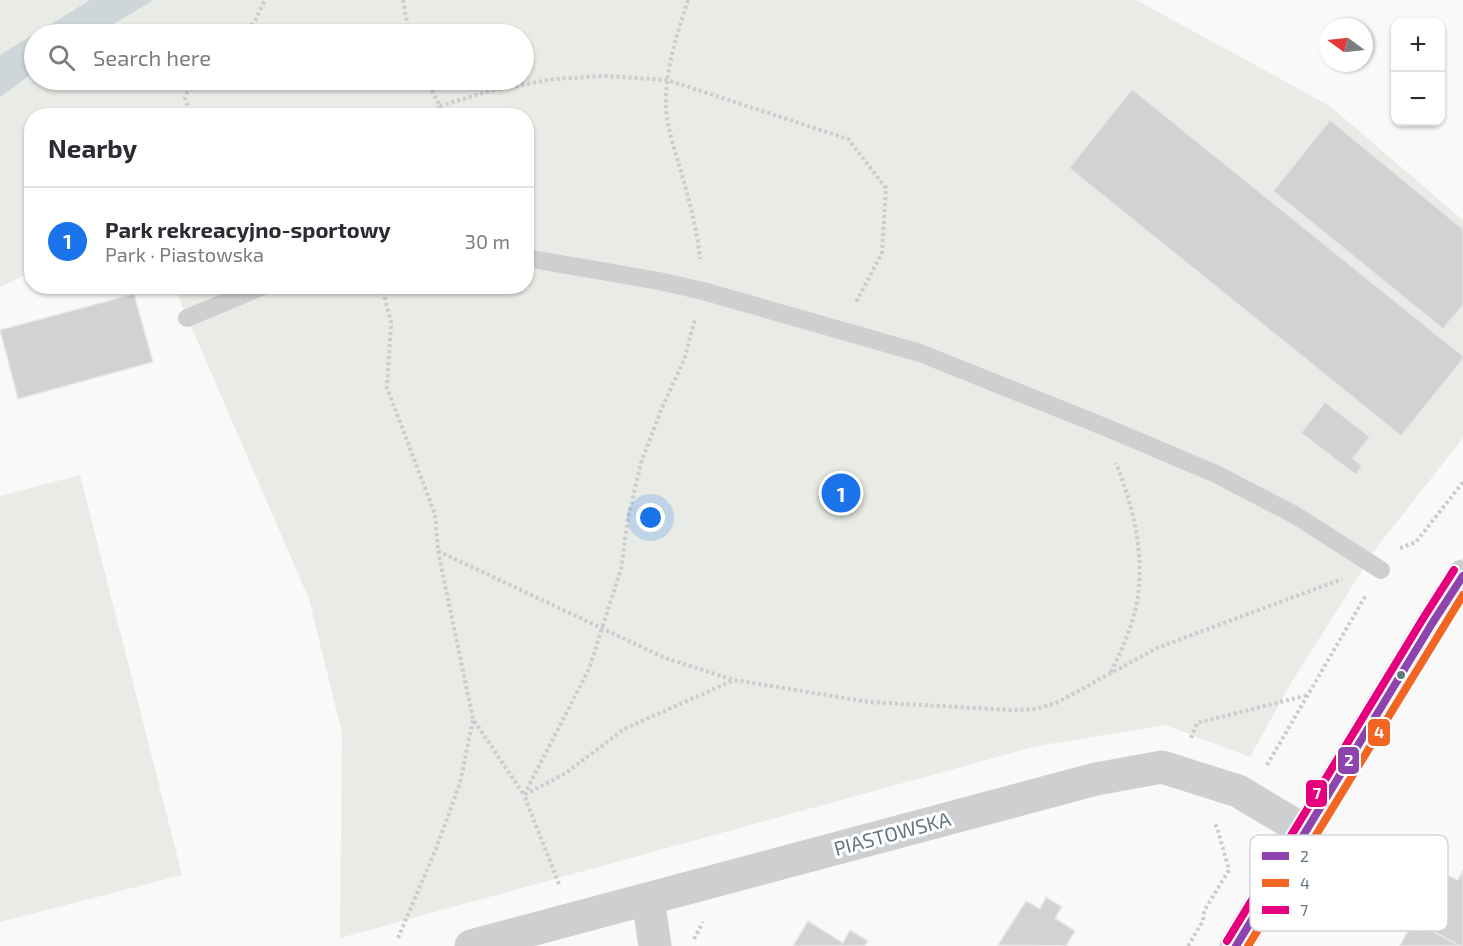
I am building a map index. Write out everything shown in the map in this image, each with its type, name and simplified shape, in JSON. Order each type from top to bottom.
[{"type":"street","points":[[1303,835],[1460,586]]},
{"type":"street","name":"PIASTOWSKA","points":[[471,946],[1096,778],[1162,767],[1238,791],[1305,831]]},
{"type":"street","points":[[648,899],[655,946]]},
{"type":"street","points":[[1236,946],[1250,923]]},
{"type":"lane","points":[[534,259],[703,291],[920,353],[1214,473],[1295,515],[1381,570]]},
{"type":"lane","points":[[187,318],[244,294]]},
{"type":"path","points":[[252,24],[265,0]]},
{"type":"path","points":[[403,0],[407,24]]},
{"type":"path","points":[[524,795],[589,669],[621,569],[628,518],[641,463],[661,410],[684,360],[703,291],[700,254],[693,219],[666,109],[671,52],[688,0]]},
{"type":"path","points":[[534,83],[606,76],[667,80],[848,139],[886,188],[882,253],[841,331]]},
{"type":"path","points":[[188,90],[185,98],[189,108]]},
{"type":"path","points":[[431,90],[440,106],[495,90]]},
{"type":"path","points":[[384,294],[391,322],[387,388],[435,514],[438,551],[473,719],[524,795],[559,886]]},
{"type":"path","points":[[1078,416],[1113,456],[1127,492],[1139,542],[1141,577],[1136,609],[1111,674]]},
{"type":"path","points":[[1259,766],[1266,766],[1381,570],[1396,550],[1416,542],[1463,482]]},
{"type":"path","points":[[438,551],[664,658],[734,680],[869,702],[1012,710],[1036,709],[1056,704],[1156,648],[1341,580],[1357,555]]},
{"type":"path","points":[[524,795],[566,773],[624,729],[734,680]]},
{"type":"path","points":[[1190,741],[1197,723],[1309,694]]},
{"type":"path","points":[[398,938],[436,849],[460,783],[473,719]]},
{"type":"path","points":[[1188,946],[1203,921],[1204,911],[1229,870],[1217,826]]},
{"type":"shaded area","points":[[0,0],[90,0],[50,24],[24,24],[24,90],[534,90],[534,24],[114,24],[154,0],[1136,0],[1330,106],[1463,220],[1463,438],[1377,547],[1291,683],[1250,757],[1165,725],[1037,746],[340,938],[342,733],[309,599],[177,294],[534,294],[534,108],[24,108],[24,275],[0,287]]},
{"type":"shaded area","points":[[90,0],[154,0],[114,24],[50,24]]},
{"type":"shaded area","points":[[24,40],[24,79],[0,97],[0,55]]},
{"type":"shaded area","points":[[80,475],[182,875],[0,922],[0,496]]},
{"type":"building","points":[[1132,89],[1463,356],[1463,359],[1401,436],[1069,168]]},
{"type":"building","points":[[1330,120],[1463,229],[1463,305],[1443,329],[1273,191]]},
{"type":"building","points":[[134,294],[153,362],[18,399],[0,330]]},
{"type":"building","points":[[1325,402],[1370,437],[1353,458],[1362,466],[1356,475],[1301,433]]},
{"type":"building","points":[[1463,870],[1463,946],[1432,931],[1448,931],[1448,876],[1458,880]]},
{"type":"building","points":[[1046,897],[1062,907],[1055,918],[1075,931],[1066,946],[998,945],[1026,901],[1040,909]]},
{"type":"building","points":[[808,921],[843,943],[841,946],[793,946]]},
{"type":"building","points":[[850,930],[868,941],[865,946],[841,946]]},
{"type":"building","points":[[1408,931],[1432,931],[1460,946],[1400,946]]},
{"type":"transit line","name":"7","points":[[1291,835],[1454,570]]},
{"type":"transit line","name":"2","points":[[1303,835],[1463,576]]},
{"type":"transit line","name":"4","points":[[1316,835],[1463,595]]},
{"type":"transit line","name":"7","points":[[1227,941],[1250,903]]},
{"type":"transit line","name":"2","points":[[1236,946],[1250,923]]},
{"type":"transit line","name":"4","points":[[1248,946],[1257,931]]},
{"type":"place","name":"Park rekreacyjno-sportowy","points":[[841,493]]}]
